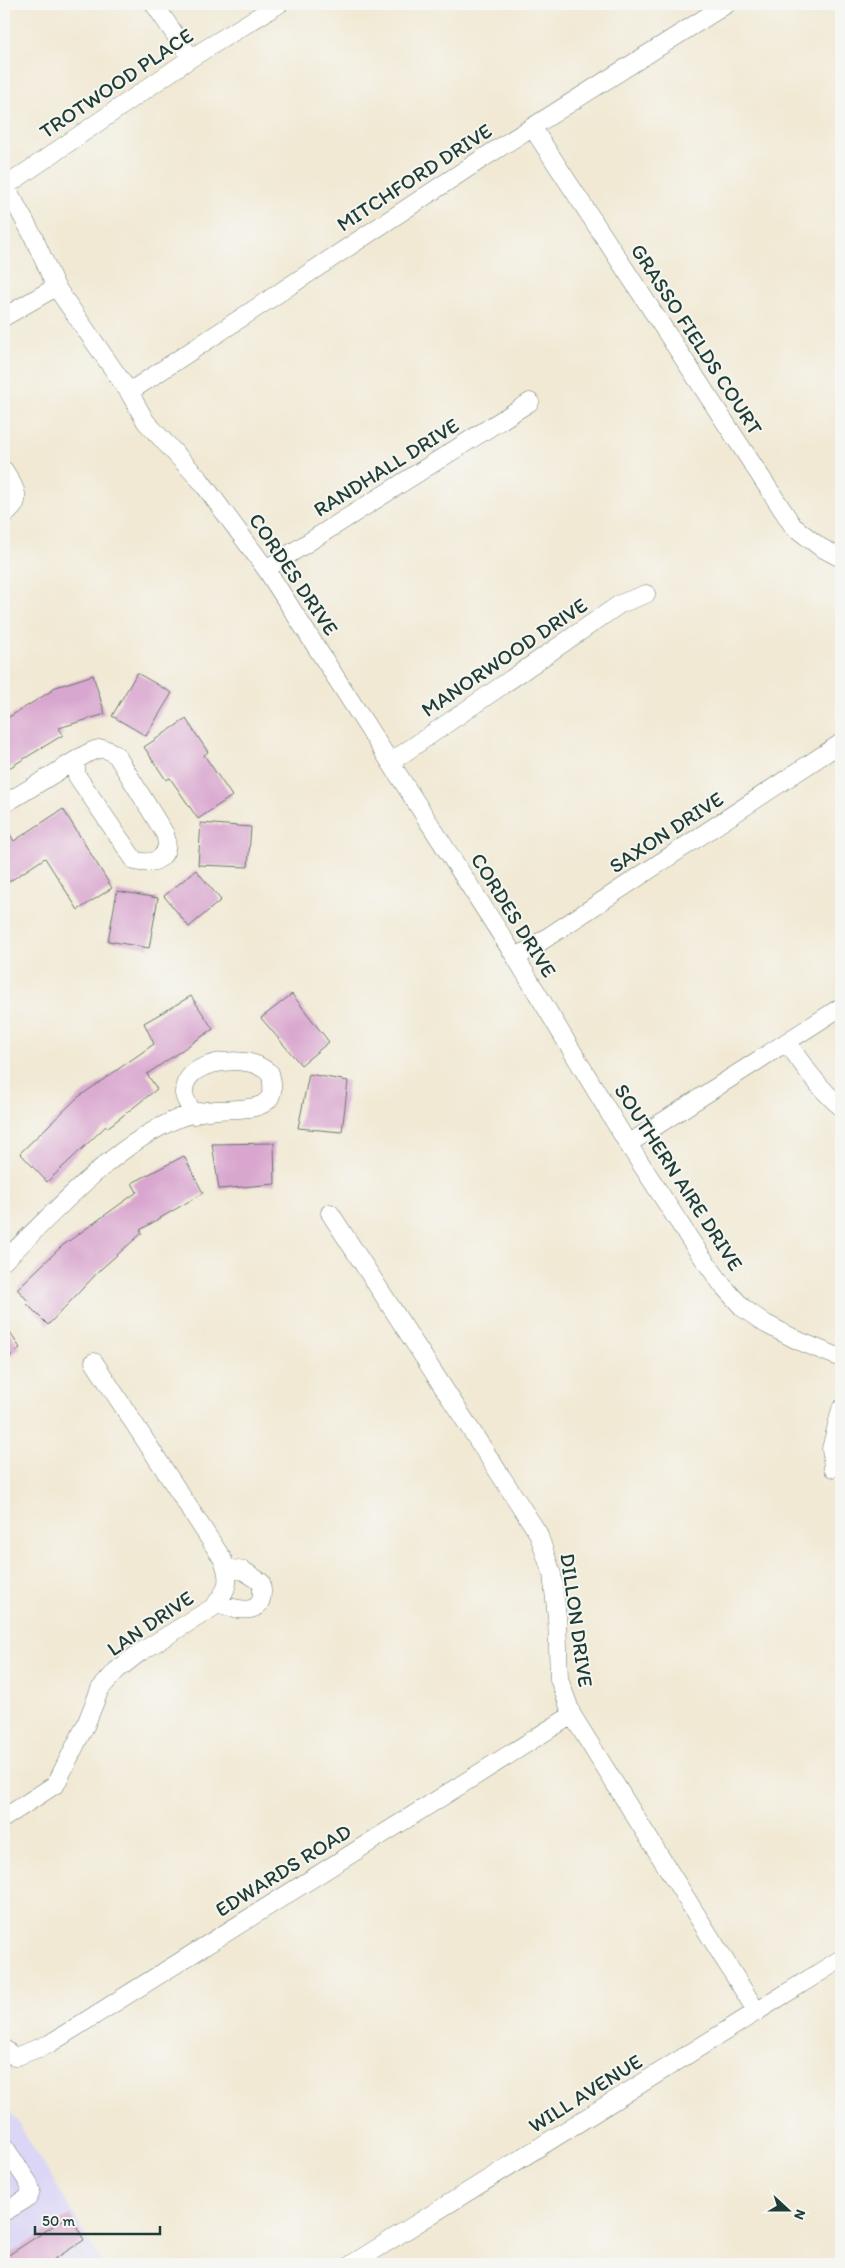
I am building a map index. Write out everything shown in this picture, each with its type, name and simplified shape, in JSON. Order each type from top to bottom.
[{"type":"street","points":[[154,4],[191,58]]},
{"type":"street","name":"TROTWOOD PLACE","points":[[5,184],[191,58],[279,4]]},
{"type":"street","name":"MITCHFORD DRIVE","points":[[129,392],[532,127],[727,4]]},
{"type":"street","name":"GRASSO FIELDS COURT","points":[[532,127],[793,526],[820,547],[841,558]]},
{"type":"street","name":"CORDES DRIVE","points":[[5,184],[33,236],[56,287],[129,392],[146,422],[201,480],[266,569],[516,958],[540,999]]},
{"type":"street","points":[[4,317],[56,287]]},
{"type":"street","name":"RANDHALL DRIVE","points":[[266,569],[530,402]]},
{"type":"street","points":[[4,470],[15,489],[16,501],[11,510],[4,514]]},
{"type":"street","name":"MANORWOOD DRIVE","points":[[391,762],[620,604],[646,594]]},
{"type":"street","name":"SAXON DRIVE","points":[[516,958],[841,743]]},
{"type":"street","points":[[4,804],[75,761],[100,749],[109,751],[117,756],[165,834],[168,844],[164,854],[158,860],[146,864],[135,861],[77,776],[75,761]]},
{"type":"street","name":"SOUTHERN AIRE DRIVE","points":[[540,999],[628,1144],[722,1286],[743,1308],[766,1324],[799,1341],[841,1358]]},
{"type":"street","points":[[628,1144],[841,1007]]},
{"type":"street","points":[[787,1042],[810,1077],[841,1107]]},
{"type":"street","points":[[4,1260],[63,1204],[128,1147],[157,1128],[182,1117],[194,1115],[214,1110],[244,1109],[260,1106],[269,1100],[274,1086],[270,1073],[256,1065],[235,1061],[197,1068],[188,1079],[184,1094],[194,1115]]},
{"type":"street","name":"DILLON DRIVE","points":[[330,1214],[538,1532],[552,1574],[557,1617],[559,1679],[572,1715],[757,2012]]},
{"type":"street","points":[[94,1362],[226,1568]]},
{"type":"street","points":[[833,1468],[831,1449],[841,1409]]},
{"type":"street","name":"LAN DRIVE","points":[[4,1818],[56,1784],[86,1724],[100,1689],[117,1670],[139,1653],[216,1604],[228,1584],[226,1568],[244,1571],[261,1582],[263,1594],[259,1605],[250,1611],[216,1604]]},
{"type":"street","name":"EDWARDS ROAD","points":[[10,2053],[49,2044],[572,1715]]},
{"type":"street","name":"WILL AVENUE","points":[[353,2264],[841,1959]]},
{"type":"street","points":[[4,2146],[28,2182],[31,2190],[28,2198],[4,2212]]},
{"type":"shaded area","points":[[4,2100],[61,2193],[103,2264],[4,2264]]},
{"type":"building","points":[[137,673],[172,693],[146,736],[112,716]]},
{"type":"building","points":[[93,675],[105,714],[59,728],[63,735],[4,771],[4,720],[53,690],[53,688]]},
{"type":"building","points":[[186,719],[208,752],[204,755],[232,796],[198,819],[170,778],[166,780],[144,747]]},
{"type":"building","points":[[63,809],[112,888],[78,910],[45,858],[4,885],[4,825],[14,841]]},
{"type":"building","points":[[201,823],[251,827],[248,867],[198,865]]},
{"type":"building","points":[[196,870],[221,900],[189,927],[164,896]]},
{"type":"building","points":[[117,891],[158,898],[149,948],[108,941]]},
{"type":"building","points":[[292,994],[329,1042],[301,1065],[261,1018]]},
{"type":"building","points":[[191,996],[213,1029],[147,1074],[157,1089],[107,1128],[106,1126],[47,1182],[20,1153],[77,1098],[154,1044],[144,1023]]},
{"type":"building","points":[[309,1074],[348,1081],[342,1132],[298,1128]]},
{"type":"building","points":[[274,1143],[275,1184],[219,1189],[212,1144]]},
{"type":"building","points":[[184,1156],[203,1193],[140,1230],[142,1233],[101,1269],[48,1325],[27,1304],[29,1302],[17,1289],[62,1246],[137,1192],[132,1183]]},
{"type":"building","points":[[4,1324],[20,1348],[4,1361]]},
{"type":"building","points":[[70,2215],[84,2240],[47,2264],[4,2264],[4,2258]]}]
